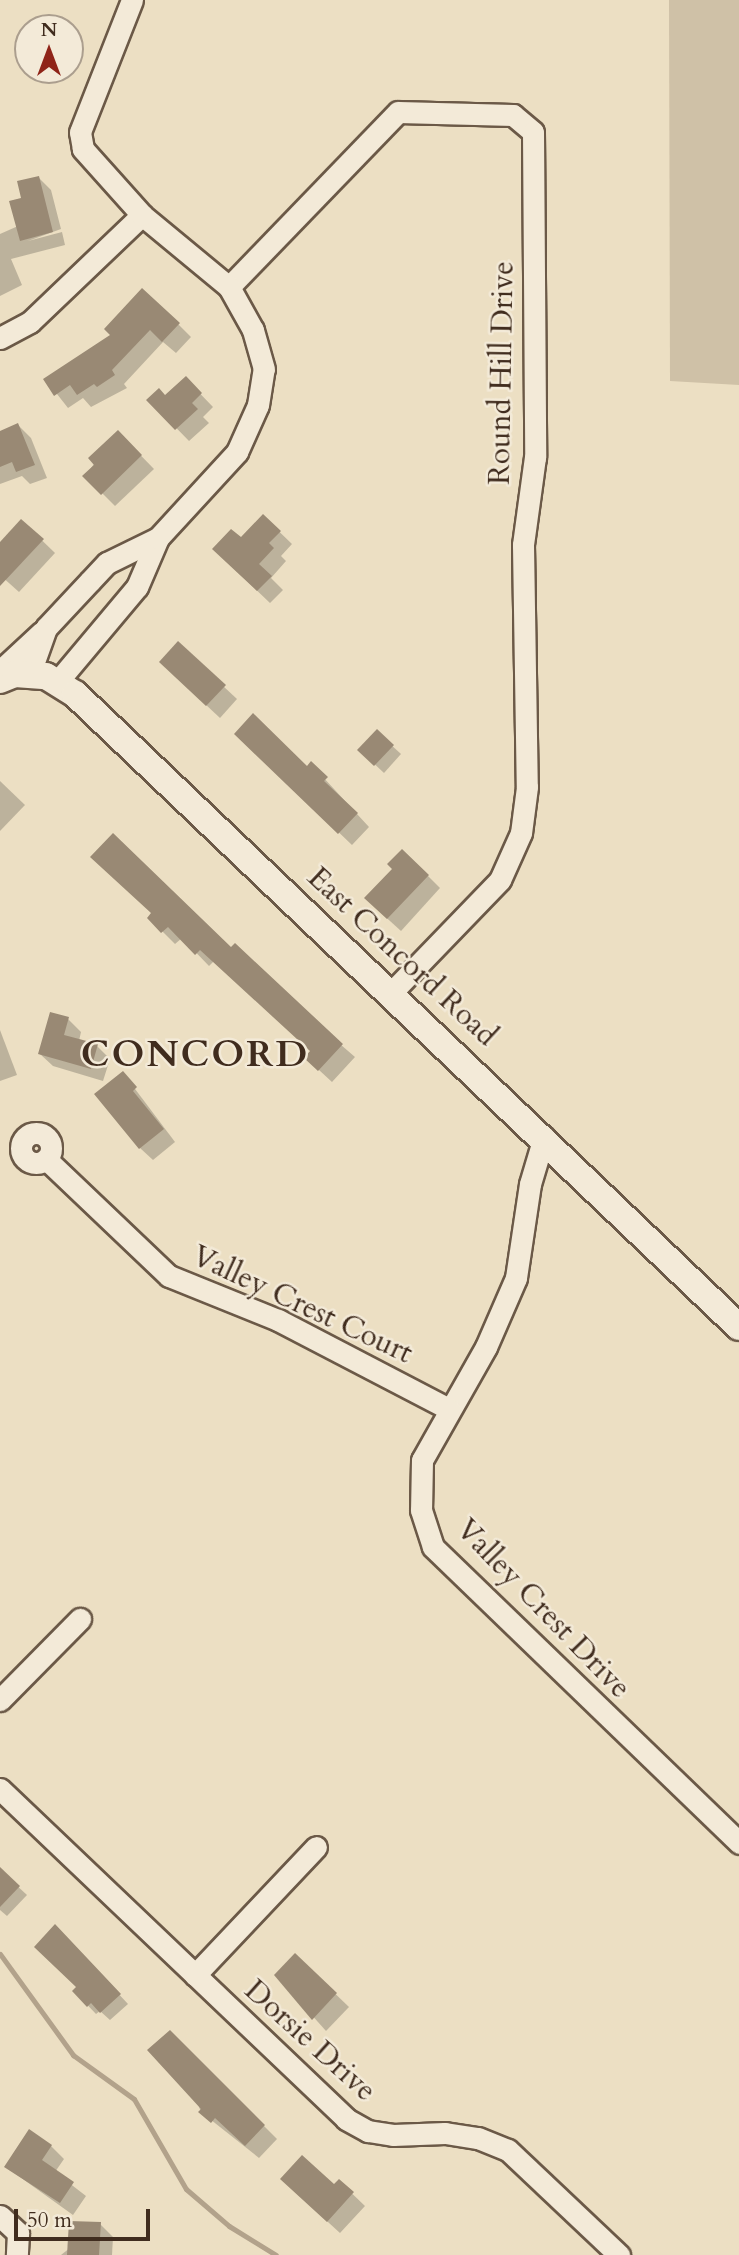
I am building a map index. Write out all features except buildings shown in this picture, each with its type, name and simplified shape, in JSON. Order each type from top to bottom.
[{"type":"street","points":[[58,681],[137,587],[158,538],[237,452],[258,405],[264,369],[253,330],[229,287],[142,215],[83,149],[80,132],[132,0]]},
{"type":"street","name":"Round Hill Drive","points":[[229,287],[398,112],[513,115],[533,132],[535,457],[523,545],[527,787],[521,833],[500,880],[392,992]]},
{"type":"street","points":[[0,338],[30,322],[142,215]]},
{"type":"street","points":[[0,671],[46,628],[107,564],[158,538]]},
{"type":"street","points":[[30,673],[46,628]]},
{"type":"street","name":"East Concord Road","points":[[0,680],[30,673],[58,681],[392,992],[739,1327]]},
{"type":"street","name":"Valley Crest Drive","points":[[544,1137],[530,1184],[516,1278],[486,1347],[422,1460],[421,1510],[433,1547],[739,1843]]},
{"type":"street","name":"Valley Crest Court","points":[[46,1159],[169,1276],[278,1320],[449,1409]]},
{"type":"street","points":[[0,1700],[80,1619]]},
{"type":"street","name":"Dorsie Drive","points":[[0,1789],[346,2119],[368,2131],[393,2135],[445,2133],[478,2138],[508,2151],[619,2255]]},
{"type":"street","points":[[195,1975],[316,1847]]},
{"type":"street","points":[[0,2216],[18,2233],[17,2255]]},
{"type":"shaded area","points":[[669,0],[739,0],[739,385],[670,381]]},
{"type":"waterway","points":[[0,1954],[73,2055],[134,2099],[186,2189],[229,2226],[276,2255]]},
{"type":"district","name":"CONCORD","points":[[195,1054]]}]
